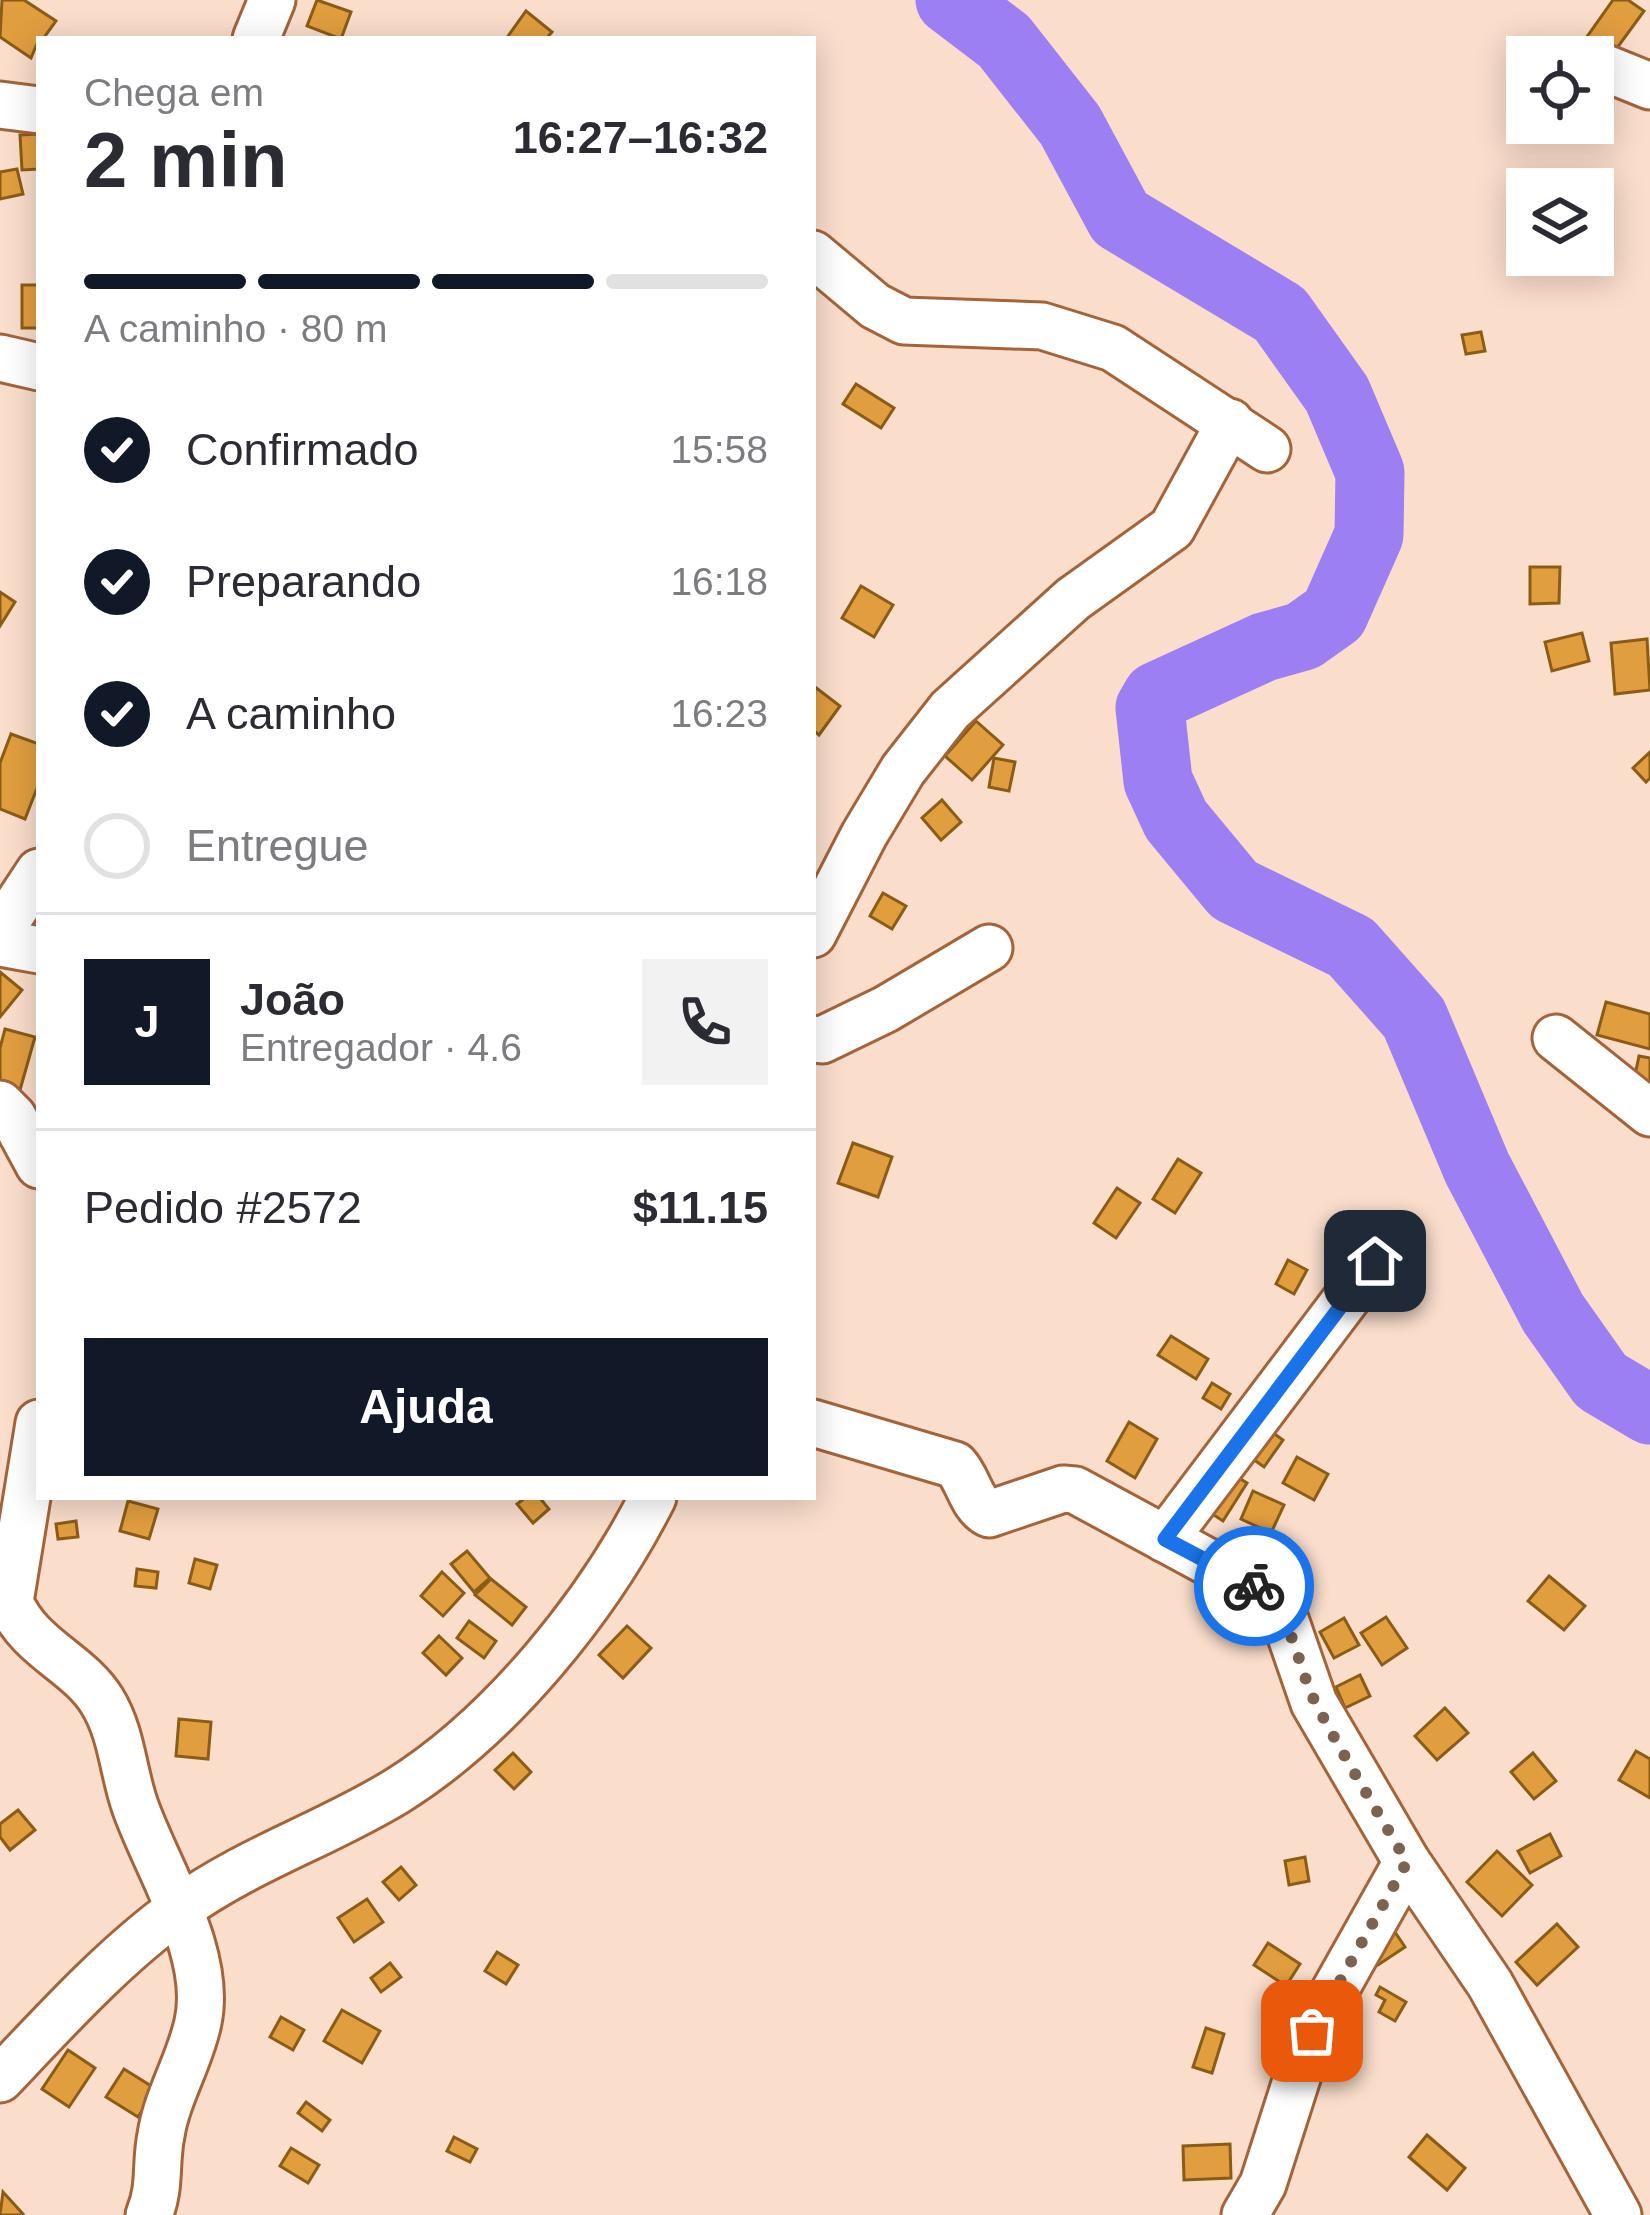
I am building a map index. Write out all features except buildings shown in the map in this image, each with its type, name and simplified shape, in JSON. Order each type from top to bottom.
[{"type":"street","points":[[257,36],[272,0]]},
{"type":"street","points":[[1614,72],[1650,86]]},
{"type":"street","points":[[0,105],[36,110]]},
{"type":"street","points":[[816,257],[875,306],[904,321],[1042,326],[1113,349],[1267,449]]},
{"type":"street","points":[[0,358],[36,366]]},
{"type":"street","points":[[816,928],[903,770],[950,710],[1073,599],[1172,528],[1230,422]]},
{"type":"street","points":[[0,931],[36,877]]},
{"type":"street","points":[[0,943],[36,949]]},
{"type":"street","points":[[816,1048],[989,948]]},
{"type":"street","points":[[1556,1038],[1650,1113]]},
{"type":"street","points":[[0,1104],[13,1117],[36,1159]]},
{"type":"street","points":[[1165,1539],[1375,1261]]},
{"type":"street","points":[[816,1425],[955,1466],[978,1507],[988,1514],[1052,1492],[1075,1490],[1258,1588],[1275,1603],[1315,1702],[1407,1862],[1490,1984],[1618,2215]]},
{"type":"street","points":[[36,1442],[10,1602],[16,1617],[53,1657],[102,1701],[117,1736],[135,1805],[196,1963],[200,2018],[160,2136],[159,2188],[149,2215]]},
{"type":"street","points":[[0,2079],[78,1997],[178,1909],[227,1878],[398,1790],[481,1725],[548,1658],[651,1500]]},
{"type":"street","points":[[1245,2215],[1263,2184],[1312,2031],[1407,1862]]},
{"type":"waterway","points":[[950,0],[1004,41],[1070,125],[1120,218],[1280,314],[1337,394],[1370,472],[1369,535],[1334,614],[1303,636],[1264,647],[1157,696],[1150,708],[1158,781],[1176,820],[1234,890],[1351,947],[1414,1018],[1477,1168],[1553,1313],[1601,1381],[1650,1410]]},
{"type":"way so far","points":[[1254,1586],[1275,1603],[1286,1622],[1315,1702],[1407,1862],[1312,2031]]},
{"type":"route","points":[[1254,1586],[1165,1539],[1375,1261]]}]
